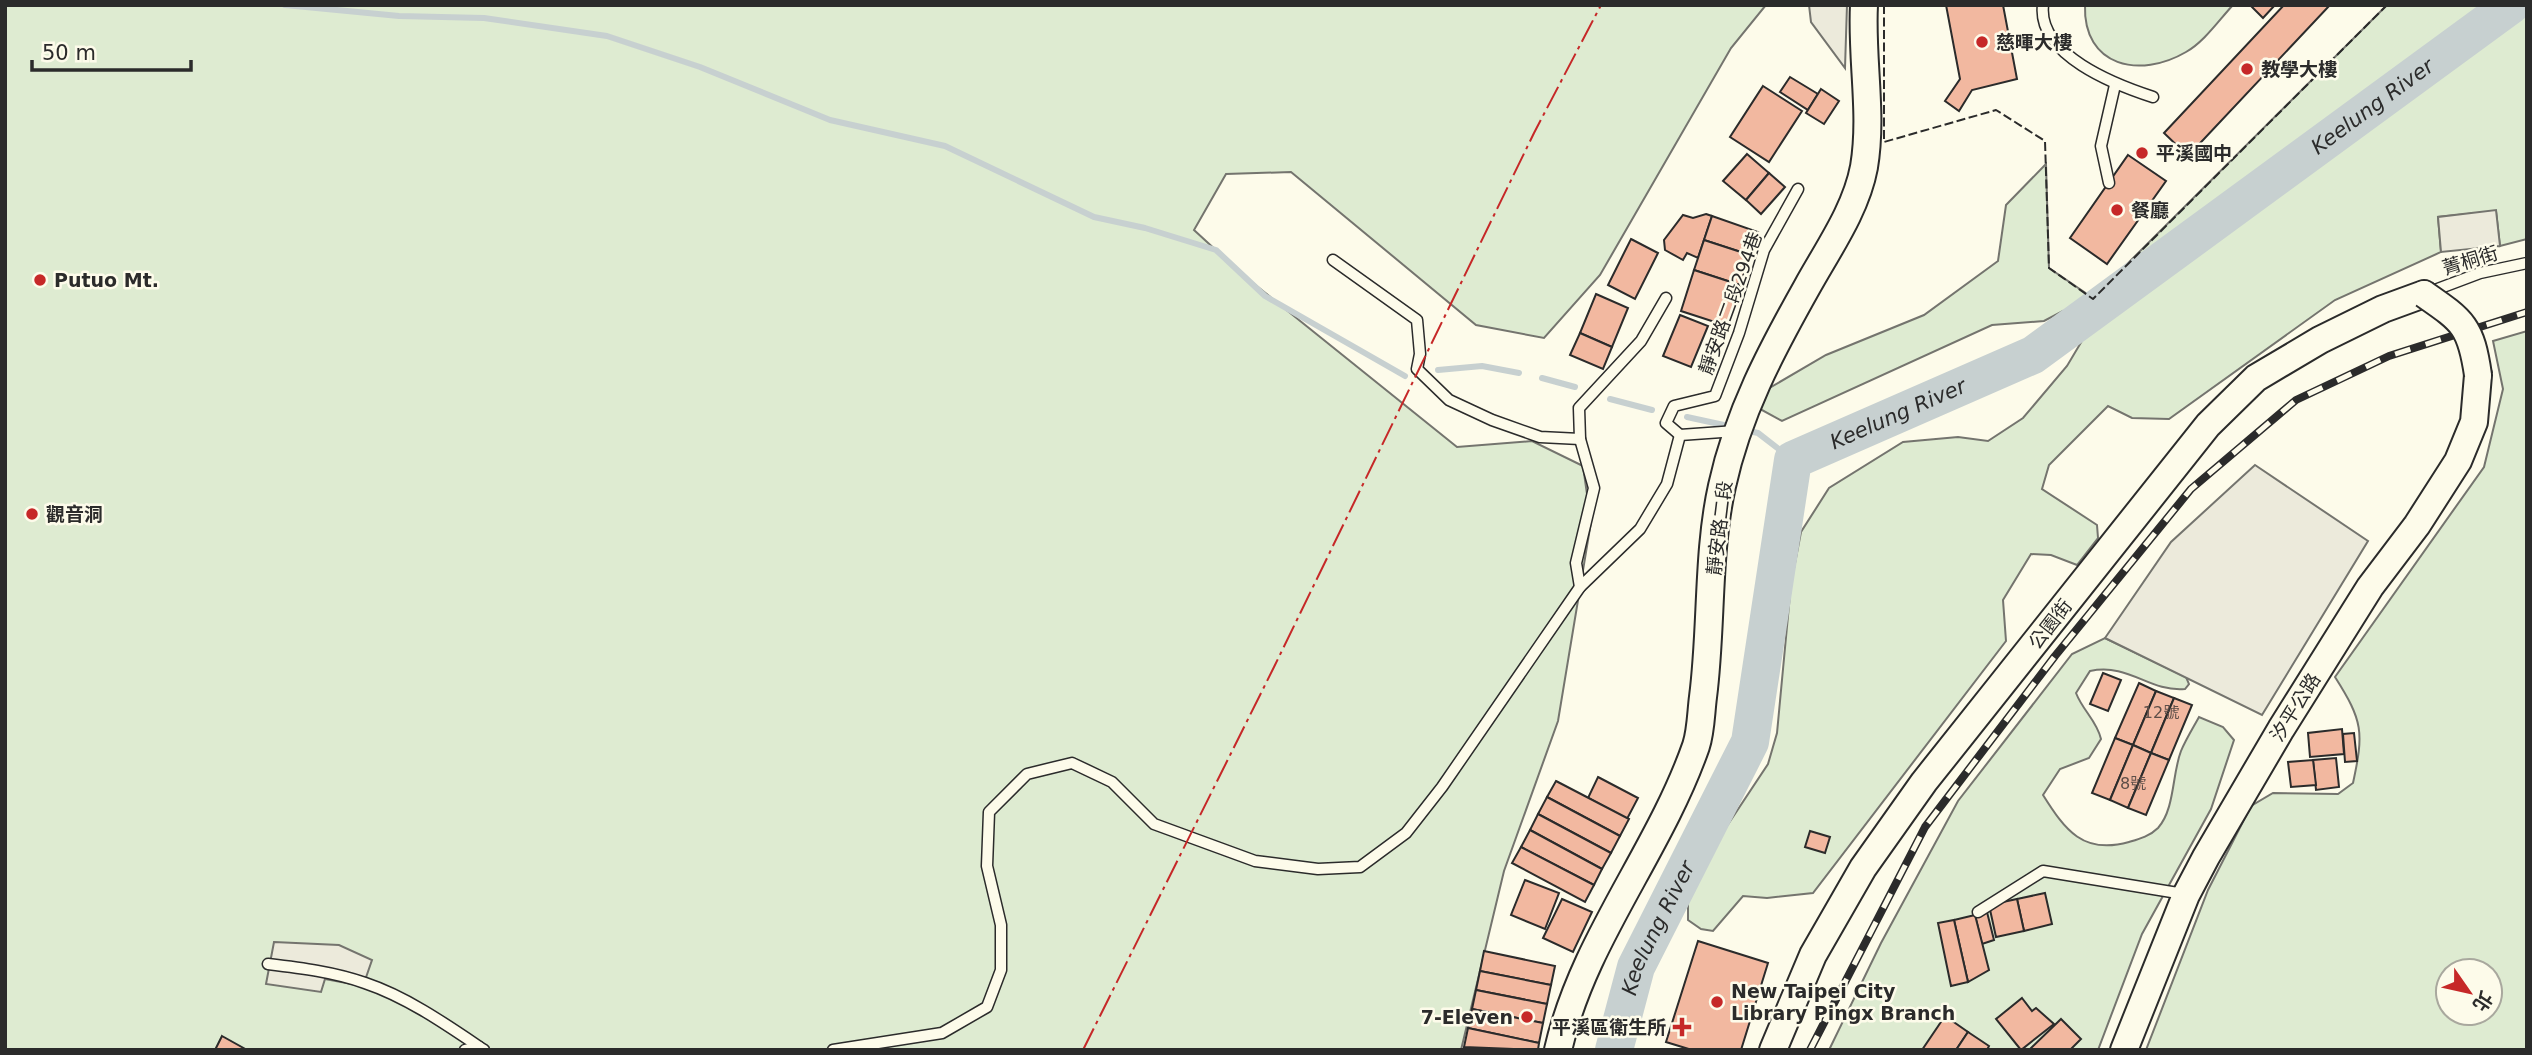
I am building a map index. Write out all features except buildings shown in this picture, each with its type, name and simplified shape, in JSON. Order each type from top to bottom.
[{"type":"street","name":"靜安路二段","points":[[1558,1050],[1565,1020],[1590,957],[1659,826],[1696,744],[1706,676],[1721,489],[1739,423],[1764,363],[1851,208],[1864,167],[1867,124],[1864,5]]},
{"type":"street","name":"汐平公路","points":[[2124,1050],[2186,895],[2281,729],[2370,587],[2417,524],[2458,461],[2474,422],[2478,375],[2473,342],[2458,318],[2424,294]]},
{"type":"street","name":"公園街","points":[[1773,1050],[1813,955],[1863,868],[1924,782],[2208,425],[2256,378],[2320,340],[2383,309],[2424,294]]},
{"type":"lane","points":[[2043,5],[2042,15],[2054,40],[2073,58],[2115,85],[2153,97]]},
{"type":"lane","points":[[2109,183],[2101,146],[2115,85]]},
{"type":"lane","name":"靜安路二段294巷","points":[[833,1050],[942,1033],[987,1007],[1001,970],[1001,925],[988,866],[989,812],[1027,774],[1072,763],[1112,782],[1154,824],[1255,861],[1318,869],[1360,867],[1406,833],[1442,787],[1580,587],[1640,529],[1667,484],[1679,435],[1666,423],[1674,406],[1714,397],[1739,333],[1764,250],[1797,189]]},
{"type":"lane","points":[[1333,260],[1417,320],[1420,354],[1417,369],[1449,400],[1540,437],[1580,439]]},
{"type":"lane","name":"菁桐街","points":[[2424,294],[2480,273],[2527,263]]},
{"type":"lane","points":[[1580,587],[1576,564],[1594,488],[1580,439],[1579,408],[1641,341],[1666,298]]},
{"type":"lane","points":[[1679,435],[1739,423]]},
{"type":"lane","points":[[1978,912],[2043,871],[2186,895]]},
{"type":"lane","points":[[268,964],[316,970],[366,983],[426,1013],[482,1048]]},
{"type":"lane","points":[[465,1050],[482,1048]]},
{"type":"green space","points":[[5,5],[1766,5],[1731,48],[1600,275],[1544,338],[1476,325],[1291,172],[1226,174],[1194,230],[1243,275],[1457,447],[1532,441],[1583,466],[1591,522],[1558,721],[1504,871],[1461,1050],[5,1050]]},
{"type":"green space","points":[[2085,5],[2233,5],[2193,48],[2151,65],[2133,65],[2117,62],[2104,54],[2093,42],[2087,26]]},
{"type":"green space","points":[[2387,5],[2527,5],[2527,239],[2500,246],[2496,211],[2438,217],[2441,252],[2335,300],[2169,419],[2132,418],[2108,406],[2049,465],[2042,489],[2097,525],[2098,538],[2077,565],[2051,555],[2031,554],[2003,600],[2006,641],[1813,893],[1767,898],[1743,896],[1713,931],[1701,929],[1688,920],[1688,901],[1713,847],[1768,764],[1777,733],[1791,584],[1801,532],[1829,488],[1903,442],[1958,437],[1988,441],[2023,418],[2067,366],[2089,329],[2063,311],[2044,321],[1992,325],[1782,421],[1760,409],[1766,390],[1826,355],[1924,315],[1998,261],[2006,205],[2046,164],[2049,268],[2093,298]]},
{"type":"green space","points":[[2527,331],[2527,1050],[2146,1050],[2208,890],[2251,806],[2273,793],[2338,794],[2353,783],[2359,751],[2359,727],[2351,705],[2335,677],[2484,467],[2503,389],[2493,341]]},
{"type":"green space","points":[[2105,638],[2186,677],[2189,684],[2185,689],[2172,689],[2117,671],[2090,671],[2076,693],[2101,739],[2089,758],[2060,769],[2043,795],[2059,819],[2077,837],[2099,845],[2113,845],[2140,838],[2158,828],[2168,811],[2181,751],[2199,717],[2223,727],[2234,740],[2211,809],[2142,934],[2098,1050],[1829,1050],[1881,943],[1958,801],[2072,654]]},
{"type":"shaded area","points":[[1809,5],[1847,5],[1845,68],[1811,22]]},
{"type":"shaded area","points":[[2496,210],[2500,246],[2441,252],[2438,217]]},
{"type":"shaded area","points":[[2255,465],[2368,541],[2262,715],[2105,638],[2171,542]]},
{"type":"shaded area","points":[[274,942],[339,945],[372,960],[363,986],[325,979],[321,992],[266,984]]},
{"type":"waterway","points":[[285,5],[399,16],[484,18],[607,36],[700,67],[830,120],[945,146],[1094,217],[1145,228],[1216,250],[1265,296],[1405,376]]},
{"type":"waterway","name":"Keelung River","points":[[1614,1050],[1636,967],[1750,742],[1793,460],[2033,355],[2511,5]]},
{"type":"waterway","points":[[1438,370],[1482,366],[1519,373]]},
{"type":"waterway","points":[[1542,378],[1575,387]]},
{"type":"waterway","points":[[1610,399],[1652,410]]},
{"type":"waterway","points":[[1687,417],[1733,427]]},
{"type":"waterway","points":[[1744,430],[1758,433],[1793,460]]},
{"type":"railway","points":[[1810,1050],[1925,827],[2055,656],[2191,489],[2296,400],[2389,356],[2527,312]]},
{"type":"fence","points":[[1884,5],[1884,142],[1996,110],[2045,141],[2049,268],[2093,299],[2387,5]]},
{"type":"power","points":[[1083,1050],[1274,667],[1534,133],[1601,5]]},
{"type":"place","name":"慈暉大樓","points":[[1982,42]]},
{"type":"place","name":"教學大樓","points":[[2247,69]]},
{"type":"place","name":"平溪國中","points":[[2142,153]]},
{"type":"place","name":"餐廳","points":[[2117,210]]},
{"type":"place","name":"Putuo Mt.","points":[[40,280]]},
{"type":"place","name":"觀音洞","points":[[32,514]]},
{"type":"place","name":"New Taipei City Library Pingx Branch","points":[[1717,1002]]},
{"type":"place","name":"7-Eleven","points":[[1527,1017]]},
{"type":"place","name":"平溪區衛生所","points":[[1682,1027]]}]
